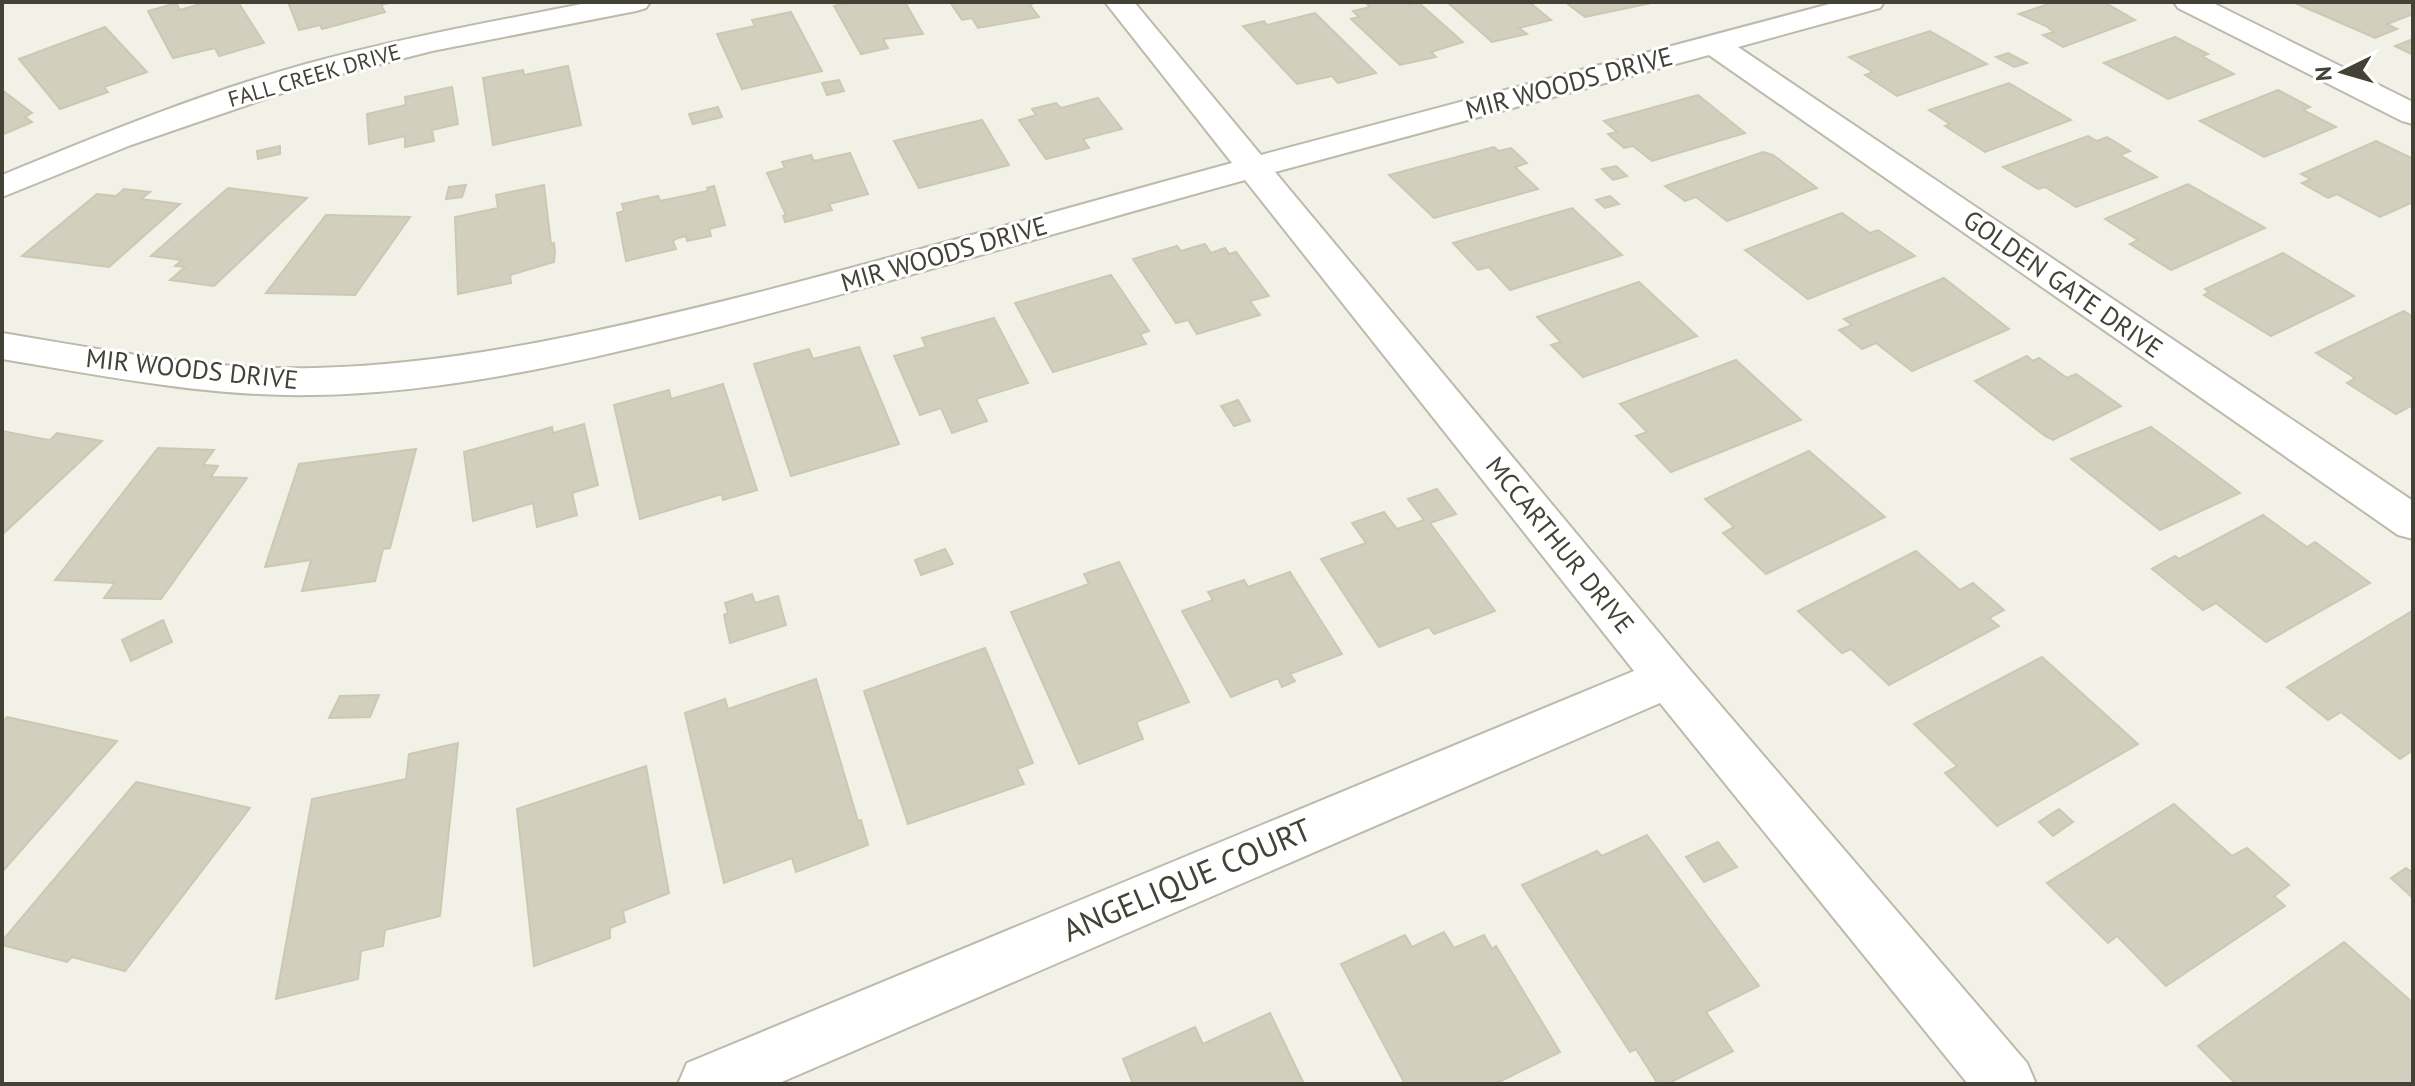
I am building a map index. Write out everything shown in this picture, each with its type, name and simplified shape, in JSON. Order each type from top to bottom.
[{"type":"street","name":"FALL CREEK DRIVE","points":[[2,187],[119,138],[315,71],[432,42],[636,2]]},
{"type":"street","name":"MCCARTHUR DRIVE","points":[[1119,2],[1668,678],[2006,1084]]},
{"type":"street","name":"MIR WOODS DRIVE","points":[[2,346],[149,370],[264,381],[353,381],[470,369],[578,349],[803,294],[1254,166],[1870,2]]},
{"type":"street","points":[[2188,2],[2413,114]]},
{"type":"street","name":"GOLDEN GATE DRIVE","points":[[1714,44],[2413,523]]},
{"type":"street","name":"ANGELIQUE COURT","points":[[708,1084],[1668,678]]},
{"type":"building","points":[[207,2],[238,2],[264,43],[219,56],[215,48],[173,58],[148,11],[176,3],[180,10]]},
{"type":"building","points":[[288,2],[394,2],[381,5],[385,12],[322,29],[320,25],[299,30]]},
{"type":"building","points":[[853,2],[905,2],[923,34],[883,39],[888,48],[861,54],[834,6]]},
{"type":"building","points":[[950,2],[1035,2],[1030,5],[1039,17],[978,28],[972,18],[962,20]]},
{"type":"building","points":[[1405,2],[1408,5],[1418,2],[1463,42],[1431,52],[1436,57],[1400,65],[1351,19],[1359,17],[1353,11],[1370,7],[1366,3]]},
{"type":"building","points":[[1447,2],[1529,2],[1551,20],[1519,28],[1527,34],[1492,42]]},
{"type":"building","points":[[1565,2],[1649,2],[1651,3],[1585,17]]},
{"type":"building","points":[[2055,2],[2104,2],[2135,20],[2063,47],[2043,35],[2054,32],[2046,26],[2019,14]]},
{"type":"building","points":[[2413,2],[2413,14],[2387,24],[2397,29],[2375,38],[2295,3]]},
{"type":"building","points":[[791,12],[822,71],[742,89],[717,34],[755,26],[752,20]]},
{"type":"building","points":[[1315,13],[1376,73],[1338,83],[1332,76],[1297,84],[1243,26],[1264,21],[1267,25]]},
{"type":"building","points":[[105,27],[147,72],[104,87],[108,92],[60,109],[19,59]]},
{"type":"building","points":[[1930,31],[1987,64],[1897,96],[1865,75],[1873,72],[1849,57]]},
{"type":"building","points":[[2175,37],[2208,54],[2202,56],[2234,74],[2168,99],[2104,63]]},
{"type":"building","points":[[2413,39],[2413,55],[2395,46]]},
{"type":"building","points":[[2008,53],[2027,63],[2014,67],[1996,57]]},
{"type":"building","points":[[568,66],[581,125],[493,145],[483,78],[523,70],[524,75]]},
{"type":"building","points":[[839,80],[844,91],[827,95],[822,83]]},
{"type":"building","points":[[2009,83],[2071,120],[1985,152],[1945,126],[1950,124],[1929,110]]},
{"type":"building","points":[[452,87],[458,124],[432,130],[434,141],[405,147],[405,136],[369,144],[367,114],[406,105],[405,97]]},
{"type":"building","points":[[2,90],[32,113],[25,117],[32,122],[2,135]]},
{"type":"building","points":[[2278,90],[2310,107],[2303,110],[2336,127],[2264,157],[2200,121]]},
{"type":"building","points":[[1698,95],[1745,133],[1652,161],[1633,146],[1624,148],[1608,134],[1617,132],[1604,121]]},
{"type":"building","points":[[1098,98],[1122,129],[1083,139],[1089,148],[1046,159],[1019,120],[1036,115],[1032,109],[1056,103],[1061,108]]},
{"type":"building","points":[[718,107],[722,117],[693,124],[689,114]]},
{"type":"building","points":[[982,120],[1009,165],[919,188],[894,141]]},
{"type":"building","points":[[2088,136],[2097,141],[2107,137],[2130,151],[2120,155],[2157,177],[2076,207],[2045,187],[2038,189],[2003,167]]},
{"type":"building","points":[[2376,141],[2413,159],[2413,202],[2380,217],[2337,194],[2328,198],[2302,183],[2311,179],[2301,174]]},
{"type":"building","points":[[280,146],[280,154],[258,159],[257,151]]},
{"type":"building","points":[[1494,147],[1499,151],[1511,148],[1527,163],[1515,167],[1538,189],[1434,218],[1389,175]]},
{"type":"building","points":[[1763,152],[1773,155],[1817,188],[1727,221],[1696,197],[1685,201],[1665,186]]},
{"type":"building","points":[[850,153],[868,194],[829,204],[832,210],[785,222],[783,216],[786,215],[767,173],[785,168],[782,162],[811,155],[814,161]]},
{"type":"building","points":[[1616,166],[1627,176],[1613,180],[1602,169]]},
{"type":"building","points":[[2188,184],[2265,228],[2171,270],[2130,244],[2138,240],[2105,219]]},
{"type":"building","points":[[466,185],[462,197],[446,199],[449,187]]},
{"type":"building","points":[[544,185],[551,244],[554,243],[554,262],[510,275],[511,283],[458,294],[455,217],[498,208],[496,195]]},
{"type":"building","points":[[714,186],[725,225],[709,229],[711,236],[687,241],[686,236],[678,238],[673,241],[676,249],[626,261],[617,213],[624,211],[622,204],[658,196],[660,201],[708,191],[707,188]]},
{"type":"building","points":[[228,188],[307,198],[214,286],[170,280],[185,267],[175,266],[182,260],[151,256]]},
{"type":"building","points":[[124,189],[150,192],[141,199],[180,204],[109,267],[22,256],[97,194],[116,196]]},
{"type":"building","points":[[1610,196],[1619,204],[1605,208],[1596,200]]},
{"type":"building","points":[[1572,208],[1622,255],[1510,290],[1489,267],[1478,270],[1453,243]]},
{"type":"building","points":[[1842,213],[1870,233],[1878,230],[1915,256],[1808,299],[1745,250]]},
{"type":"building","points":[[326,215],[410,217],[355,295],[266,293]]},
{"type":"building","points":[[1205,244],[1211,253],[1225,248],[1229,254],[1236,252],[1269,296],[1250,301],[1260,315],[1197,334],[1188,320],[1176,323],[1133,259],[1177,246],[1181,251]]},
{"type":"building","points":[[2283,253],[2354,296],[2271,336],[2204,295],[2209,292],[2205,289]]},
{"type":"building","points":[[1111,275],[1149,331],[1140,334],[1146,344],[1053,372],[1015,303]]},
{"type":"building","points":[[1944,278],[2009,329],[1912,371],[1876,343],[1862,349],[1839,330],[1852,325],[1844,319]]},
{"type":"building","points":[[1639,282],[1697,336],[1583,377],[1551,345],[1561,342],[1537,317]]},
{"type":"building","points":[[2404,311],[2413,317],[2413,405],[2396,414],[2347,383],[2355,378],[2316,353]]},
{"type":"building","points":[[994,318],[1028,383],[976,399],[987,421],[952,433],[941,408],[920,415],[894,356],[926,347],[922,338]]},
{"type":"building","points":[[859,347],[899,444],[791,476],[754,364],[809,349],[813,359]]},
{"type":"building","points":[[2027,356],[2033,361],[2039,358],[2067,378],[2076,374],[2121,406],[2053,440],[2045,436],[1975,381]]},
{"type":"building","points":[[1736,360],[1801,420],[1671,472],[1636,436],[1647,432],[1620,404]]},
{"type":"building","points":[[723,384],[757,490],[723,500],[722,494],[640,519],[614,405],[669,390],[671,399]]},
{"type":"building","points":[[1238,400],[1250,421],[1234,426],[1221,406]]},
{"type":"building","points":[[584,424],[598,485],[572,493],[577,515],[537,527],[533,503],[473,521],[464,452],[552,427],[553,433]]},
{"type":"building","points":[[2151,427],[2240,493],[2160,530],[2071,459]]},
{"type":"building","points":[[2,431],[50,440],[57,433],[102,441],[2,535]]},
{"type":"building","points":[[158,448],[214,450],[203,465],[218,466],[211,477],[247,478],[161,599],[104,598],[115,583],[55,580]]},
{"type":"building","points":[[416,449],[390,548],[383,549],[375,581],[302,591],[311,560],[265,567],[299,464]]},
{"type":"building","points":[[1809,451],[1885,517],[1766,574],[1723,533],[1734,527],[1705,499]]},
{"type":"building","points":[[1437,489],[1456,514],[1430,523],[1495,611],[1434,634],[1429,627],[1379,647],[1321,559],[1366,543],[1352,523],[1384,512],[1397,529],[1424,520],[1408,499]]},
{"type":"building","points":[[2263,515],[2307,547],[2315,542],[2370,583],[2266,642],[2216,603],[2203,610],[2152,569],[2175,556],[2179,559]]},
{"type":"building","points":[[945,549],[953,564],[921,575],[915,560]]},
{"type":"building","points":[[1916,551],[1960,590],[1973,583],[2004,610],[1989,618],[1999,626],[1889,685],[1851,649],[1842,653],[1798,611]]},
{"type":"building","points":[[1119,562],[1189,702],[1136,722],[1143,739],[1079,764],[1011,612],[1089,584],[1084,574]]},
{"type":"building","points":[[1290,572],[1342,654],[1290,674],[1295,681],[1282,687],[1278,678],[1231,697],[1182,611],[1213,600],[1208,592],[1244,580],[1248,587]]},
{"type":"building","points":[[752,594],[755,603],[778,596],[786,625],[730,643],[724,615],[728,613],[725,603]]},
{"type":"building","points":[[2412,611],[2413,750],[2400,759],[2341,712],[2328,720],[2287,687]]},
{"type":"building","points":[[163,620],[172,642],[131,661],[122,640]]},
{"type":"building","points":[[985,648],[1033,763],[1017,769],[1024,784],[908,824],[864,691]]},
{"type":"building","points":[[2042,657],[2138,744],[1997,826],[1945,773],[1957,766],[1914,724]]},
{"type":"building","points":[[816,679],[868,845],[796,872],[792,858],[724,883],[685,713],[725,699],[728,709]]},
{"type":"building","points":[[379,695],[370,717],[329,718],[340,696]]},
{"type":"building","points":[[7,717],[117,741],[2,872],[2,722]]},
{"type":"building","points":[[458,743],[440,916],[385,930],[383,946],[361,951],[358,979],[276,999],[312,799],[406,779],[409,754]]},
{"type":"building","points":[[646,766],[669,893],[623,911],[625,922],[610,928],[610,938],[534,966],[517,809]]},
{"type":"building","points":[[136,782],[250,808],[125,971],[72,957],[67,962],[2,945],[2,941]]},
{"type":"building","points":[[2174,804],[2232,856],[2247,848],[2289,885],[2274,896],[2285,906],[2166,986],[2117,936],[2108,943],[2047,883]]},
{"type":"building","points":[[2059,809],[2073,822],[2053,836],[2039,822]]},
{"type":"building","points":[[1647,835],[1759,986],[1706,1012],[1733,1051],[1667,1084],[1658,1084],[1636,1049],[1630,1052],[1522,885],[1597,851],[1602,856]]},
{"type":"building","points":[[1718,842],[1737,867],[1704,882],[1686,857]]},
{"type":"building","points":[[2406,868],[2413,873],[2413,898],[2391,878]]},
{"type":"building","points":[[1444,932],[1454,948],[1484,935],[1492,949],[1496,946],[1560,1052],[1495,1084],[1405,1084],[1341,964],[1405,935],[1412,947]]},
{"type":"building","points":[[2344,942],[2413,1003],[2413,1084],[2236,1084],[2198,1046]]},
{"type":"building","points":[[1270,1013],[1304,1084],[1133,1084],[1123,1059],[1195,1027],[1203,1044]]}]
